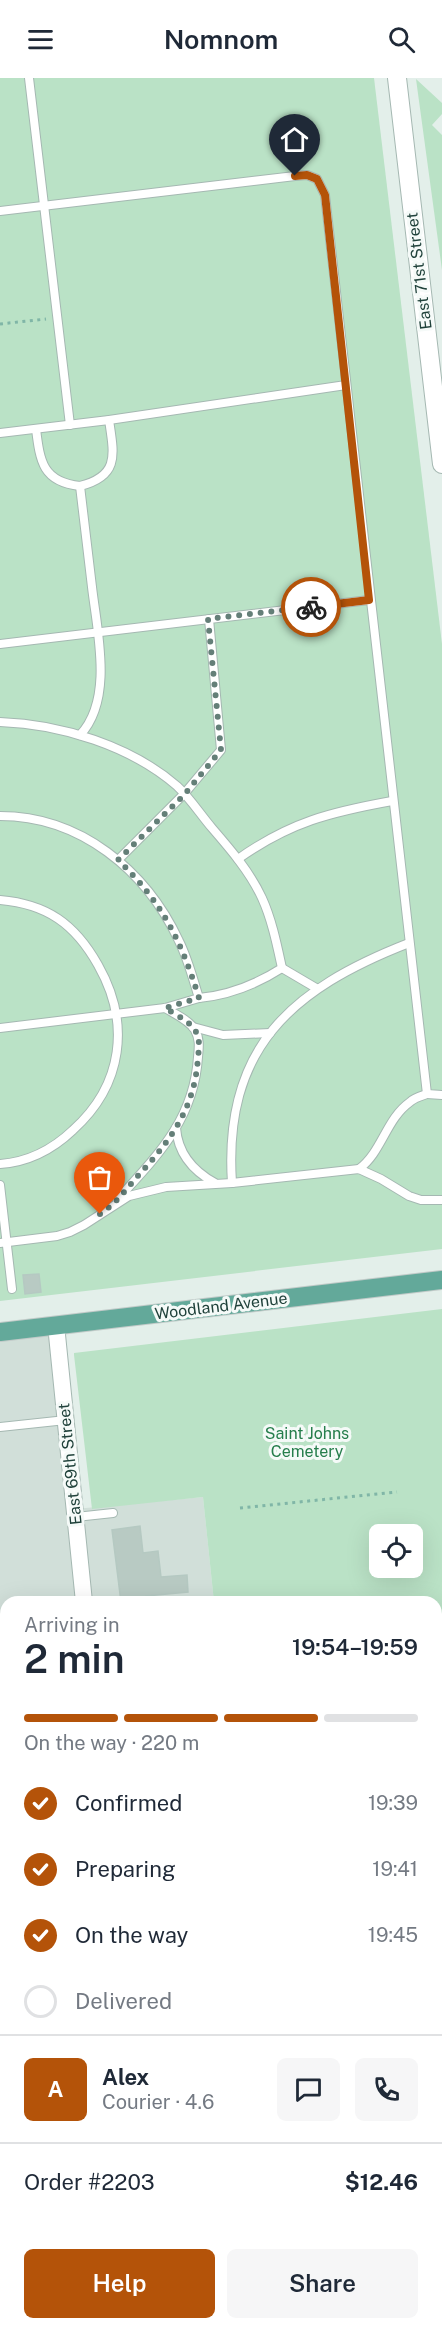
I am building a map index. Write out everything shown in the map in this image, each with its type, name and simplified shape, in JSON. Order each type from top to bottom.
[{"type":"main road","name":"Woodland Avenue","points":[[0,1332],[442,1280]]},
{"type":"street","name":"East 71st Street","points":[[397,78],[442,464]]},
{"type":"street","name":"East 69th Street","points":[[56,1325],[83,1596]]},
{"type":"lane","points":[[28,78],[70,425]]},
{"type":"lane","points":[[0,211],[307,175],[317,179],[325,195],[369,600],[427,1094]]},
{"type":"lane","points":[[0,433],[109,420],[346,385]]},
{"type":"lane","points":[[36,429],[40,456],[45,469],[59,481],[80,486],[96,482],[106,474],[113,459],[109,420]]},
{"type":"lane","points":[[80,486],[100,648],[101,677],[96,707],[87,728],[80,735]]},
{"type":"lane","points":[[0,644],[369,600]]},
{"type":"lane","points":[[118,860],[184,795],[221,750],[208,619]]},
{"type":"lane","points":[[0,722],[80,735],[119,750],[154,769],[184,795],[238,859],[262,898],[282,968],[316,988]]},
{"type":"lane","points":[[238,859],[262,842],[294,825],[339,812],[392,801]]},
{"type":"lane","points":[[0,816],[34,819],[77,832],[96,843],[140,880],[168,921],[187,960],[199,998]]},
{"type":"lane","points":[[0,900],[21,903],[42,910],[76,932],[89,949],[104,976],[117,1014],[118,1033],[116,1059],[108,1084],[95,1108],[71,1133],[45,1151],[25,1160],[0,1164]]},
{"type":"lane","points":[[232,1183],[230,1159],[233,1114],[256,1052],[270,1033],[283,1017],[316,988],[354,966],[409,943]]},
{"type":"lane","points":[[0,1028],[165,1008],[241,989],[257,983],[282,968]]},
{"type":"lane","points":[[165,1008],[193,1027],[223,1035],[270,1033]]},
{"type":"lane","points":[[110,1208],[163,1148],[192,1097],[199,1043],[193,1027]]},
{"type":"lane","points":[[359,1169],[374,1154],[398,1113],[411,1101],[427,1094],[442,1095]]},
{"type":"lane","points":[[176,1128],[179,1146],[190,1166],[215,1184]]},
{"type":"lane","points":[[3,1243],[57,1236],[70,1232],[141,1192],[166,1187],[232,1183],[359,1169],[409,1196],[422,1200],[442,1200]]},
{"type":"lane","points":[[0,1185],[3,1243],[12,1289]]},
{"type":"lane","points":[[0,1426],[66,1420]]},
{"type":"lane","points":[[76,1517],[113,1513]]},
{"type":"path","points":[[0,324],[50,319]]},
{"type":"path","points":[[240,1508],[397,1492]]},
{"type":"shaded area","points":[[56,1325],[75,1509],[203,1497],[213,1596],[0,1596],[0,1332]]},
{"type":"green space","points":[[0,78],[374,78],[442,644],[442,1249],[0,1301]]},
{"type":"green space","points":[[416,79],[442,103],[442,114],[432,125],[442,135],[442,270]]},
{"type":"green space","name":"Saint Johns Cemetery","points":[[442,1309],[442,1596],[213,1596],[203,1497],[92,1509],[74,1353]]},
{"type":"building","points":[[39,1274],[41,1292],[25,1294],[23,1275]]},
{"type":"building","points":[[140,1526],[143,1553],[158,1551],[161,1577],[187,1575],[188,1592],[120,1596],[112,1530]]},
{"type":"way so far","points":[[100,1214],[110,1208],[163,1148],[187,1110],[197,1071],[199,1043],[193,1027],[165,1008],[199,998],[179,940],[140,880],[118,860],[184,795],[221,750],[208,619],[311,607]]},
{"type":"route","points":[[295,176],[307,175],[317,179],[325,195],[369,600],[311,607]]}]
